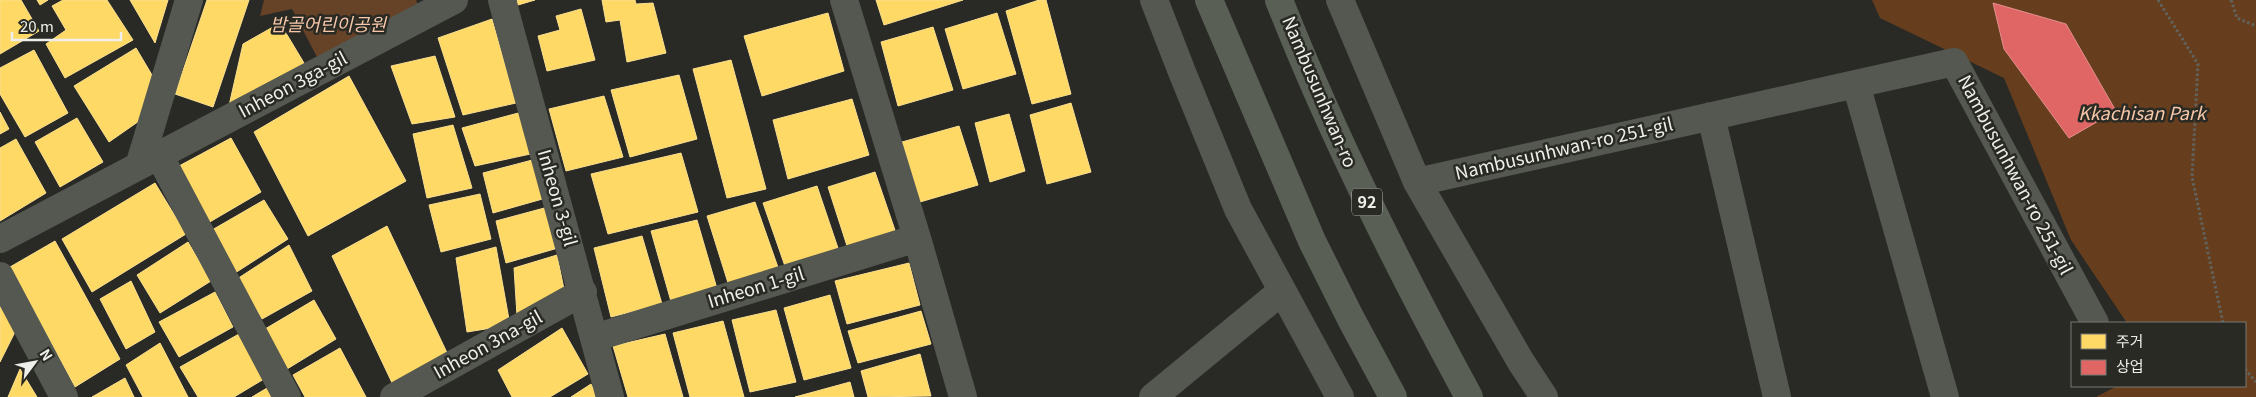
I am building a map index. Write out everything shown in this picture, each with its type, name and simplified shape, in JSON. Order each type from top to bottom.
[{"type":"main road","points":[[1209,0],[1312,241],[1351,320],[1393,397]]},
{"type":"main road","name":"Nambusunhwan-ro","points":[[1280,0],[1307,70],[1365,199],[1469,397]]},
{"type":"street","points":[[189,0],[149,161],[287,397]]},
{"type":"street","name":"Inheon 3ga-gil","points":[[0,239],[454,0]]},
{"type":"street","name":"Inheon 3-gil","points":[[502,0],[583,292],[610,397]]},
{"type":"street","points":[[844,0],[917,238],[963,397]]},
{"type":"street","points":[[1154,0],[1238,209],[1340,397]]},
{"type":"street","points":[[1340,0],[1417,182],[1521,362],[1544,397]]},
{"type":"street","name":"Nambusunhwan-ro 251-gil","points":[[1417,182],[1954,62],[2094,322]]},
{"type":"street","points":[[1856,84],[1944,397]]},
{"type":"street","points":[[1711,116],[1777,397]]},
{"type":"street","name":"Inheon 1-gil","points":[[594,338],[917,238]]},
{"type":"street","points":[[0,276],[64,397]]},
{"type":"street","points":[[1153,397],[1282,291]]},
{"type":"street","name":"Inheon 3na-gil","points":[[394,397],[583,292]]},
{"type":"path","points":[[2158,0],[2198,64],[2192,177],[2223,322]]},
{"type":"path","points":[[2231,0],[2237,18],[2256,26]]},
{"type":"path","points":[[2246,370],[2256,382]]},
{"type":"green space","name":"밤골어린이공원","points":[[264,0],[416,0],[418,5],[318,59],[292,9],[260,16]]},
{"type":"green space","name":"Kkachisan Park","points":[[1872,0],[2256,0],[2256,397],[2096,397],[2115,387],[2246,387],[2246,322],[2126,322],[2071,240],[2004,78],[1880,18]]},
{"type":"building: 주거","points":[[0,0],[21,0],[39,31],[0,54]]},
{"type":"building: 주거","points":[[37,0],[48,0],[40,5]]},
{"type":"building: 주거","points":[[63,0],[107,0],[133,40],[65,78],[46,44],[66,30],[52,6]]},
{"type":"building: 주거","points":[[130,0],[168,0],[155,43]]},
{"type":"building: 주거","points":[[207,0],[249,0],[213,107],[175,94]]},
{"type":"building: 주거","points":[[517,0],[535,0],[518,5]]},
{"type":"building: 주거","points":[[602,0],[635,0],[636,4],[653,3],[666,53],[627,62],[620,20],[606,22]]},
{"type":"building: 주거","points":[[876,0],[963,0],[884,25]]},
{"type":"building: 주거","points":[[1039,0],[1046,0],[1071,94],[1032,104],[1006,11]]},
{"type":"building: 주거","points":[[581,9],[595,60],[547,71],[538,36],[560,30],[556,16]]},
{"type":"building: 주거","points":[[828,13],[844,71],[762,96],[744,36]]},
{"type":"building: 주거","points":[[997,13],[1016,74],[963,89],[945,29]]},
{"type":"building: 주거","points":[[492,19],[516,103],[463,115],[438,38]]},
{"type":"building: 주거","points":[[280,23],[307,68],[228,110],[243,44]]},
{"type":"building: 주거","points":[[933,27],[953,90],[898,106],[881,42]]},
{"type":"building: 주거","points":[[136,48],[152,75],[142,119],[109,142],[74,86]]},
{"type":"building: 주거","points":[[34,50],[68,113],[25,137],[0,94],[0,68]]},
{"type":"building: 주거","points":[[435,56],[455,117],[412,124],[391,66]]},
{"type":"building: 주거","points":[[731,60],[766,189],[727,198],[693,69]]},
{"type":"building: 주거","points":[[679,75],[697,139],[630,157],[611,90]]},
{"type":"building: 주거","points":[[349,76],[406,181],[308,236],[254,132]]},
{"type":"building: 주거","points":[[604,96],[623,157],[566,171],[549,109]]},
{"type":"building: 주거","points":[[852,99],[869,155],[788,179],[773,120]]},
{"type":"building: 주거","points":[[1071,103],[1091,172],[1047,184],[1030,115]]},
{"type":"building: 주거","points":[[0,112],[9,129],[0,134]]},
{"type":"building: 주거","points":[[522,112],[535,153],[475,166],[462,128]]},
{"type":"building: 주거","points":[[1009,114],[1025,171],[990,182],[975,123]]},
{"type":"building: 주거","points":[[77,118],[103,162],[60,187],[35,142]]},
{"type":"building: 주거","points":[[453,125],[472,188],[427,198],[413,134]]},
{"type":"building: 주거","points":[[959,126],[978,185],[920,202],[902,142]]},
{"type":"building: 주거","points":[[231,138],[261,192],[208,223],[179,166]]},
{"type":"building: 주거","points":[[16,139],[46,193],[0,221],[0,148]]},
{"type":"building: 주거","points":[[681,153],[698,212],[608,234],[591,174]]},
{"type":"building: 주거","points":[[536,159],[546,198],[493,213],[483,173]]},
{"type":"building: 주거","points":[[875,172],[897,236],[849,252],[828,187]]},
{"type":"building: 주거","points":[[155,183],[186,234],[92,292],[62,239]]},
{"type":"building: 주거","points":[[817,186],[840,254],[786,269],[763,203]]},
{"type":"building: 주거","points":[[480,194],[491,239],[441,252],[429,205]]},
{"type":"building: 주거","points":[[264,200],[288,239],[235,273],[212,230]]},
{"type":"building: 주거","points":[[755,202],[780,273],[729,286],[707,216]]},
{"type":"building: 주거","points":[[548,207],[558,248],[506,263],[496,221]]},
{"type":"building: 주거","points":[[697,220],[718,292],[672,305],[651,231]]},
{"type":"building: 주거","points":[[387,226],[449,357],[394,387],[332,256]]},
{"type":"building: 주거","points":[[642,236],[662,304],[611,317],[594,248]]},
{"type":"building: 주거","points":[[55,241],[120,359],[75,387],[10,267]]},
{"type":"building: 주거","points":[[188,242],[211,281],[160,313],[137,275]]},
{"type":"building: 주거","points":[[289,245],[312,291],[262,319],[237,279]]},
{"type":"building: 주거","points":[[496,247],[510,325],[467,332],[456,258]]},
{"type":"building: 주거","points":[[557,255],[565,294],[517,316],[514,268]]},
{"type":"building: 주거","points":[[909,263],[920,305],[847,324],[835,281]]},
{"type":"building: 주거","points":[[131,281],[155,332],[126,349],[100,299]]},
{"type":"building: 주거","points":[[215,292],[233,327],[179,357],[159,322]]},
{"type":"building: 주거","points":[[830,295],[851,368],[804,380],[784,308]]},
{"type":"building: 주거","points":[[0,298],[17,328],[0,362]]},
{"type":"building: 주거","points":[[314,300],[336,339],[287,369],[265,329]]},
{"type":"building: 주거","points":[[776,310],[796,382],[750,392],[732,320]]},
{"type":"building: 주거","points":[[921,311],[931,344],[858,363],[848,331]]},
{"type":"building: 주거","points":[[723,321],[744,397],[690,397],[673,333]]},
{"type":"building: 주거","points":[[562,328],[588,374],[550,397],[512,397],[498,370]]},
{"type":"building: 주거","points":[[239,334],[264,379],[234,397],[198,397],[180,367]]},
{"type":"building: 주거","points":[[665,334],[683,397],[628,397],[613,346]]},
{"type":"building: 주거","points":[[160,343],[188,397],[143,397],[126,365]]},
{"type":"building: 주거","points":[[340,348],[366,397],[305,397],[293,375]]},
{"type":"building: 주거","points":[[920,354],[931,396],[868,397],[861,371]]},
{"type":"building: 주거","points":[[20,369],[37,397],[8,397]]},
{"type":"building: 주거","points":[[125,378],[134,397],[92,397]]},
{"type":"building: 주거","points":[[850,382],[854,397],[795,397]]},
{"type":"building: 주거","points":[[591,384],[598,397],[571,397]]},
{"type":"building: 주거","points":[[267,388],[272,397],[252,397]]},
{"type":"building: 상업","points":[[1993,3],[2066,24],[2116,111],[2069,138],[2004,49]]}]
